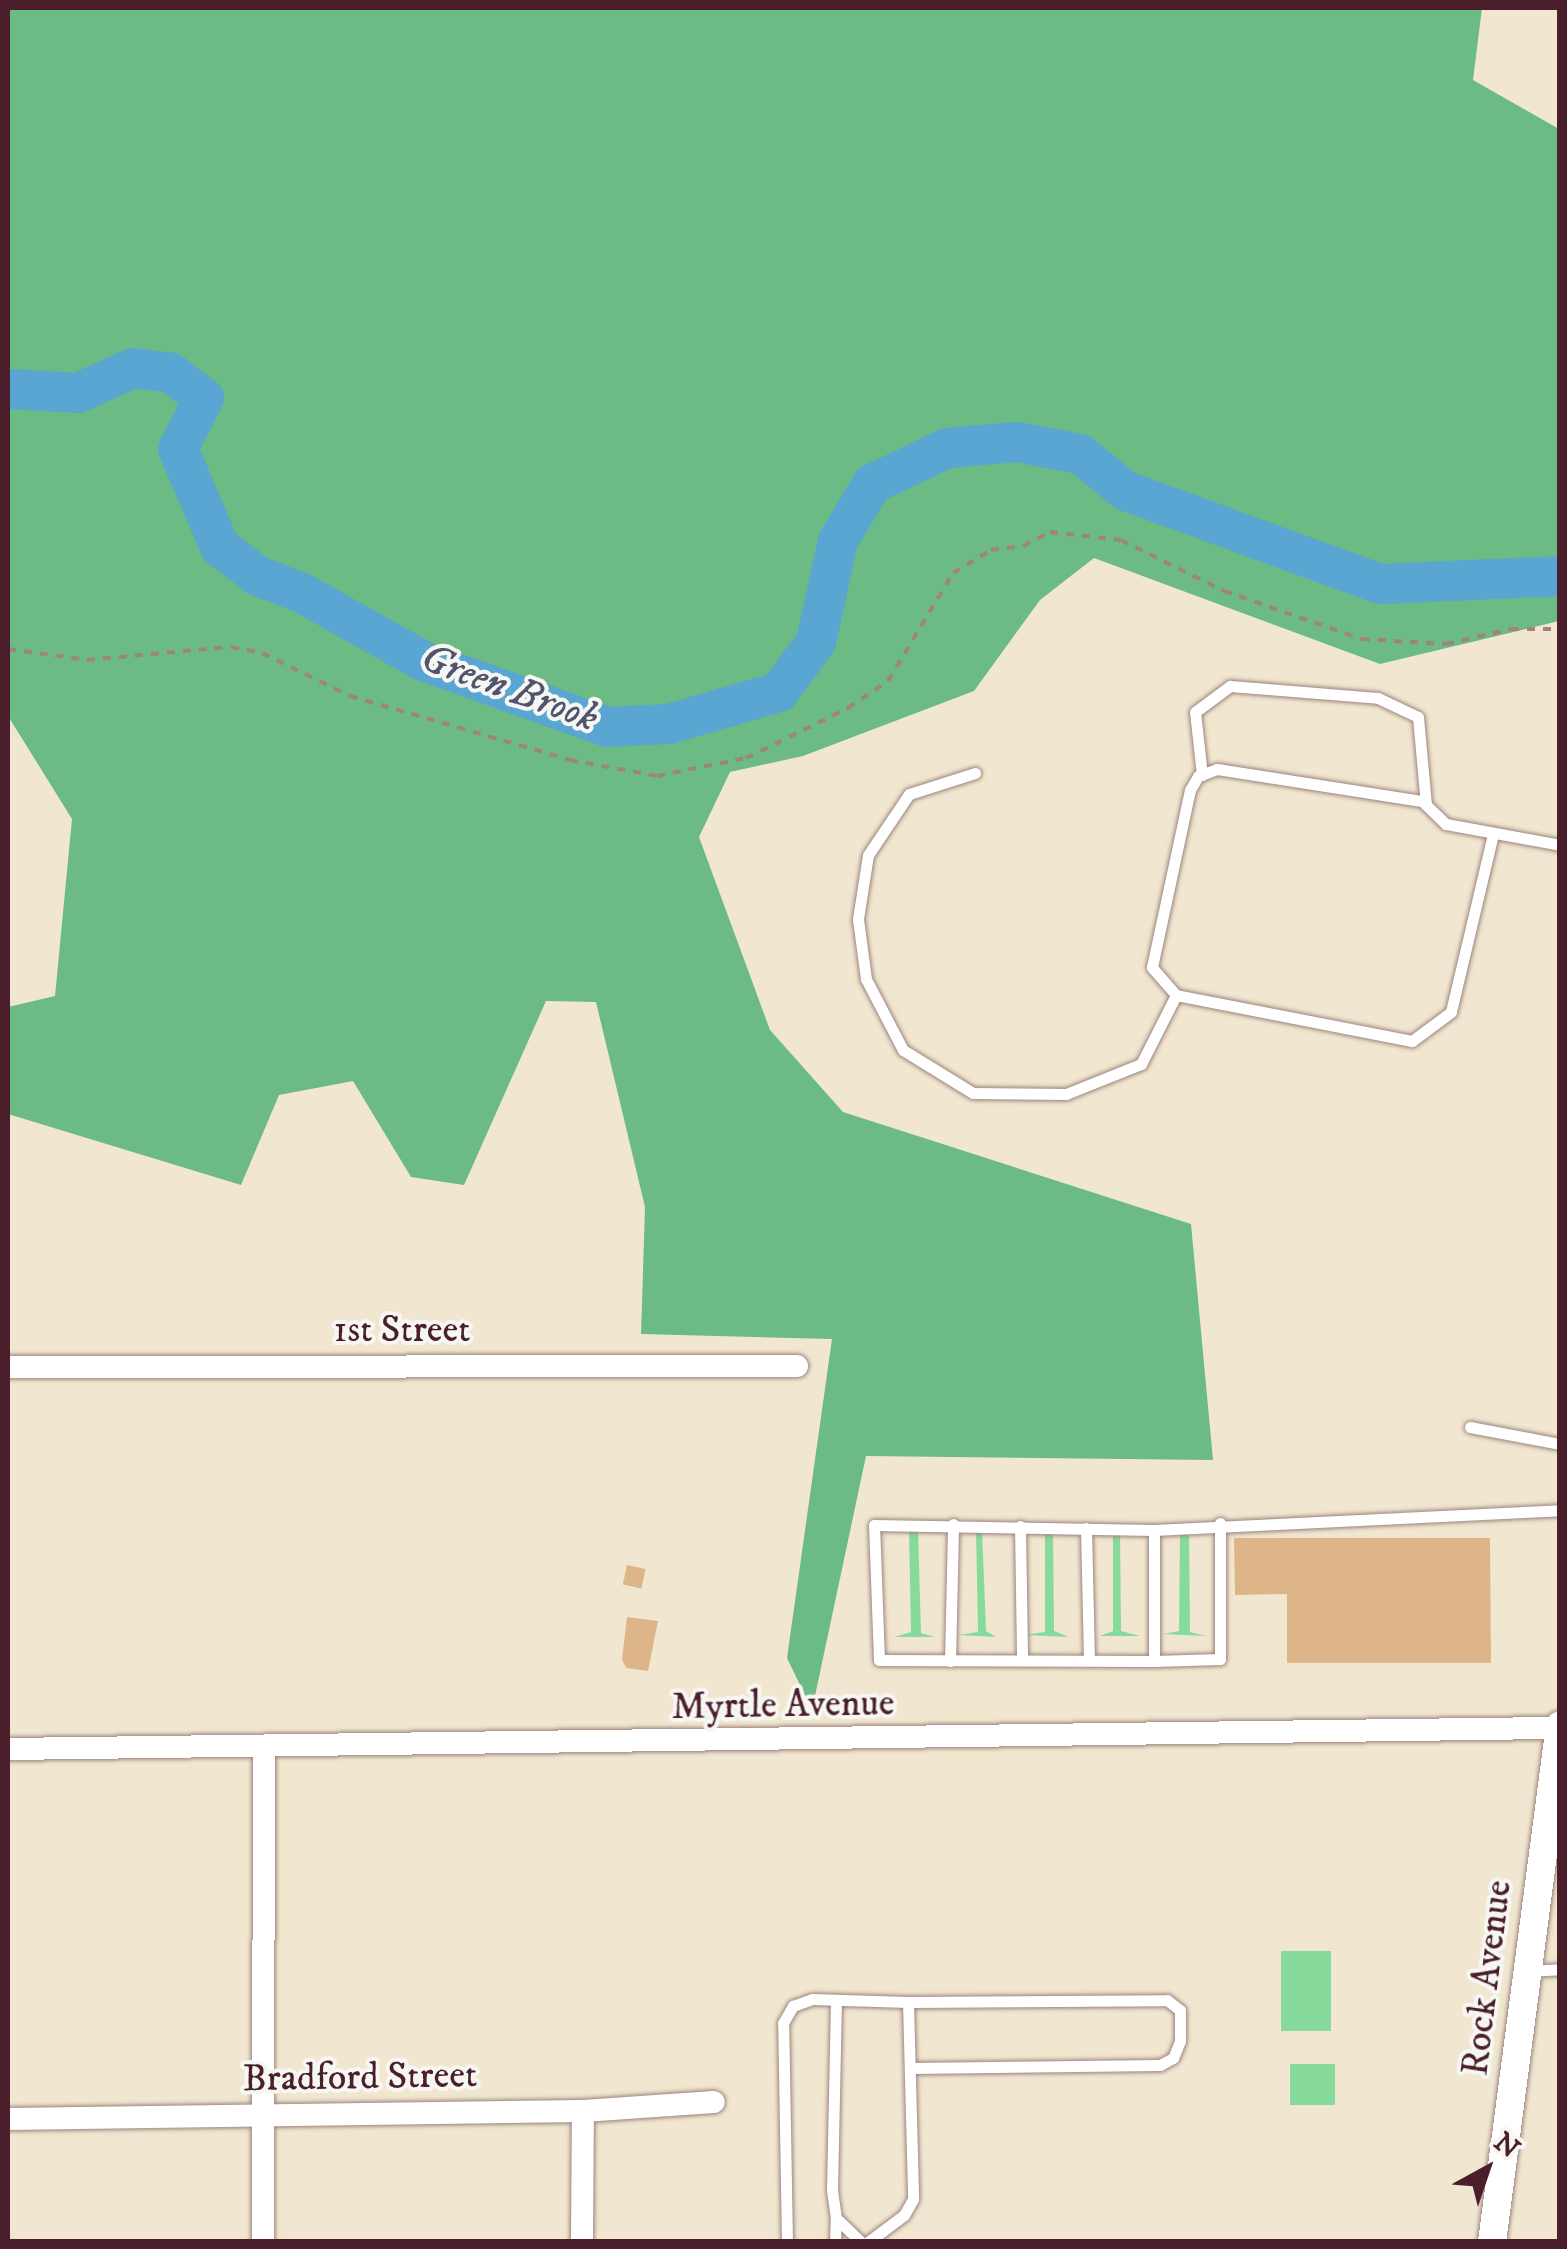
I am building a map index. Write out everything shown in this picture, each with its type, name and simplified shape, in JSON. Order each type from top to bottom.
[{"type":"street","name":"1st Street","points":[[8,1367],[797,1366]]},
{"type":"street","name":"Myrtle Avenue","points":[[8,1748],[1559,1727]]},
{"type":"street","name":"Rock Avenue","points":[[1492,2242],[1559,1727]]},
{"type":"street","points":[[263,2242],[264,1746]]},
{"type":"street","name":"Bradford Street","points":[[8,2119],[584,2111],[714,2102]]},
{"type":"street","points":[[582,2242],[584,2111]]},
{"type":"lane","points":[[1202,775],[1194,712],[1230,686],[1378,698],[1418,717],[1426,805]]},
{"type":"lane","points":[[1493,834],[1451,1012],[1412,1040],[1176,995],[1152,967],[1190,790],[1202,775],[1216,769],[1426,805],[1446,824],[1560,846]]},
{"type":"lane","points":[[975,774],[909,794],[868,856],[858,920],[866,979],[904,1050],[973,1093],[1066,1094],[1141,1064],[1176,995]]},
{"type":"lane","points":[[1470,1427],[1560,1444]]},
{"type":"lane","points":[[1220,1523],[1220,1660],[879,1660],[874,1525],[1154,1530],[1220,1523],[1560,1510]]},
{"type":"lane","points":[[950,1661],[953,1524]]},
{"type":"lane","points":[[1020,1526],[1022,1660]]},
{"type":"lane","points":[[1086,1528],[1089,1660]]},
{"type":"lane","points":[[1154,1530],[1154,1661]]},
{"type":"lane","points":[[1527,1970],[1560,1969]]},
{"type":"lane","points":[[834,2242],[836,2000]]},
{"type":"lane","points":[[786,2242],[784,2023],[793,2006],[836,2000],[1167,2000],[1180,2010],[1180,2041],[1173,2058],[1160,2065],[910,2068]]},
{"type":"lane","points":[[836,2218],[865,2242],[904,2215],[913,2199],[908,2002]]},
{"type":"path","points":[[8,649],[86,660],[231,647],[262,653],[350,696],[570,760],[657,776],[746,758],[848,708],[888,681],[954,573],[991,550],[1022,546],[1050,532],[1121,540],[1224,591],[1362,639],[1446,644],[1511,629],[1560,629]]},
{"type":"green space","points":[[8,8],[1482,8],[1473,80],[1559,129],[1559,621],[1380,664],[1094,558],[1040,600],[974,691],[803,756],[730,772],[699,837],[770,1030],[843,1112],[1191,1224],[1213,1460],[866,1456],[812,1710],[787,1658],[832,1339],[641,1334],[645,1207],[596,1002],[546,1001],[464,1185],[411,1177],[353,1081],[279,1095],[241,1185],[8,1114],[8,1007],[55,996],[72,819],[8,716]]},
{"type":"green space","points":[[1045,1529],[1053,1531],[1054,1631],[1069,1637],[1026,1635],[1045,1632]]},
{"type":"green space","points":[[1120,1529],[1121,1631],[1140,1636],[1100,1636],[1113,1631],[1113,1530]]},
{"type":"green space","points":[[1180,1529],[1189,1529],[1190,1632],[1206,1636],[1163,1634],[1179,1631]]},
{"type":"green space","points":[[918,1530],[921,1633],[935,1637],[894,1637],[911,1632],[909,1531]]},
{"type":"green space","points":[[976,1530],[982,1530],[986,1631],[996,1637],[959,1635],[978,1632]]},
{"type":"green space","points":[[1281,1951],[1331,1951],[1331,2031],[1281,2031]]},
{"type":"green space","points":[[1290,2064],[1335,2064],[1335,2105],[1290,2105]]},
{"type":"building","points":[[1234,1538],[1490,1538],[1491,1663],[1287,1663],[1287,1594],[1235,1595]]},
{"type":"building","points":[[627,1565],[646,1569],[641,1589],[623,1585]]},
{"type":"building","points":[[627,1617],[658,1621],[648,1671],[626,1668],[622,1659]]},
{"type":"waterway","name":"Green Brook","points":[[8,389],[78,393],[133,368],[171,373],[204,398],[178,449],[220,547],[258,576],[302,593],[423,661],[607,727],[669,724],[779,692],[816,642],[838,541],[872,484],[947,448],[1017,442],[1080,454],[1126,491],[1380,584],[1560,576]]}]
